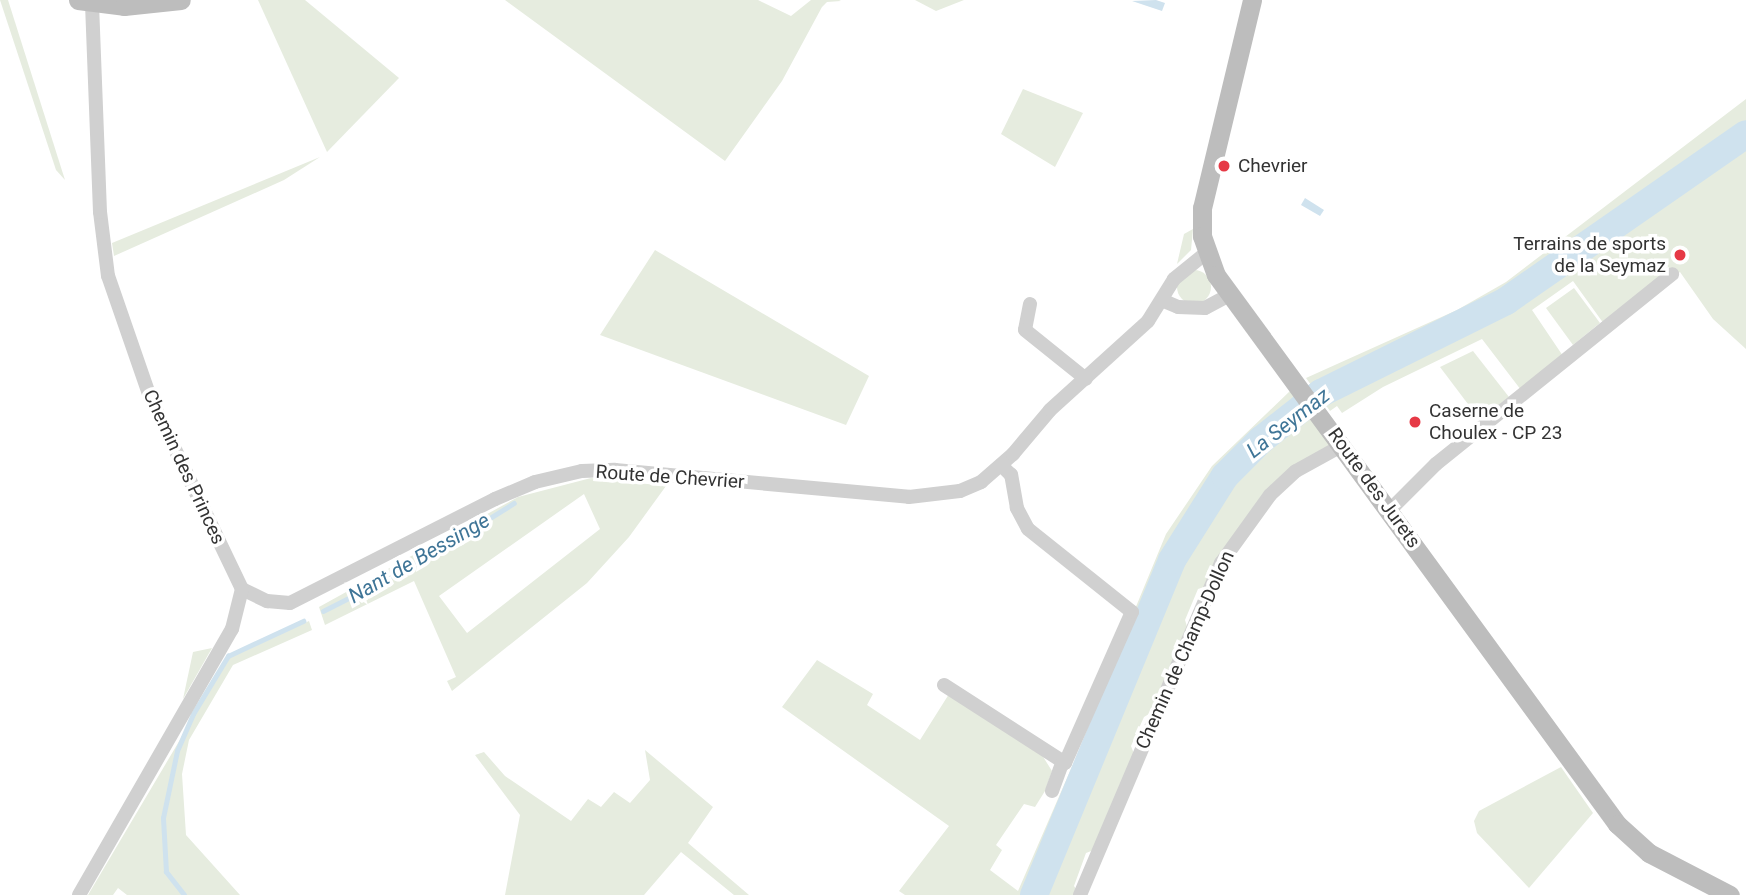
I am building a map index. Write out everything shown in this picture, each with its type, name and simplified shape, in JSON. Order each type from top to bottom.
[{"type":"street","points":[[88,1],[124,6],[180,0]]},
{"type":"street","name":"Route des Jurets","points":[[1252,0],[1203,198],[1206,253],[1228,296],[1343,445],[1616,824],[1649,853],[1730,895]]},
{"type":"street","name":"Chemin des Princes","points":[[88,1],[100,212],[111,287],[150,397],[242,589]]},
{"type":"street","name":"Route de Chevrier","points":[[242,589],[275,603],[290,603],[495,499],[560,475],[615,470],[935,497],[981,482],[1001,465],[1050,410],[1086,379],[1164,301],[1174,279],[1206,253]]},
{"type":"street","points":[[1390,510],[1436,464],[1672,274]]},
{"type":"street","points":[[1164,301],[1178,307],[1205,308],[1228,296]]},
{"type":"street","points":[[1030,304],[1025,330],[1086,379]]},
{"type":"street","name":"Chemin de Champ-Dollon","points":[[1080,895],[1221,563],[1270,495],[1296,471],[1343,445]]},
{"type":"street","points":[[943,685],[1062,763],[1069,761],[1132,612],[1028,530],[1017,508],[1011,475],[1001,465]]},
{"type":"street","points":[[79,895],[232,629],[242,589]]},
{"type":"street","points":[[1052,791],[1062,763]]},
{"type":"shaded area","points":[[0,0],[8,0],[65,180],[56,170]]},
{"type":"shaded area","points":[[258,0],[305,0],[399,78],[327,152]]},
{"type":"shaded area","points":[[505,0],[758,0],[791,16],[811,0],[841,1],[827,2],[822,7],[782,81],[725,161]]},
{"type":"shaded area","points":[[915,0],[964,0],[936,11]]},
{"type":"shaded area","points":[[1023,89],[1083,113],[1055,167],[1001,134]]},
{"type":"shaded area","points":[[1746,99],[1746,349],[1713,319],[1680,272],[1609,331],[1573,281],[1532,310],[1563,356],[1521,390],[1482,339],[1383,387],[1342,413],[1337,406],[1330,411],[1306,378],[1457,310],[1506,282]]},
{"type":"shaded area","points":[[320,157],[284,180],[114,256],[112,243]]},
{"type":"shaded area","points":[[1193,229],[1191,250],[1177,264],[1184,234]]},
{"type":"shaded area","points":[[655,250],[869,376],[846,425],[600,335]]},
{"type":"shaded area","points":[[1194,270],[1206,275],[1211,287],[1206,299],[1194,304],[1182,299],[1177,287],[1182,275]]},
{"type":"shaded area","points":[[1574,288],[1600,323],[1573,345],[1546,308]]},
{"type":"shaded area","points":[[1473,351],[1509,397],[1480,420],[1440,367]]},
{"type":"shaded area","points":[[1290,391],[1343,445],[1296,471],[1210,585],[1198,589],[1185,620],[1189,633],[1157,709],[1144,717],[1131,746],[1136,759],[1099,848],[1086,853],[1074,886],[1080,895],[905,895],[899,891],[949,826],[782,707],[817,660],[873,694],[867,705],[920,740],[949,694],[1042,755],[1052,771],[1045,791],[1035,807],[1024,804],[996,845],[1002,850],[990,870],[1018,891],[1133,626],[1135,609],[1166,534],[1212,466]]},
{"type":"shaded area","points":[[591,478],[666,486],[629,537],[587,583],[452,691],[447,681],[456,677],[414,581],[325,625],[319,607],[518,497]],"holes":[[[584,494],[600,529],[467,633],[439,596]]]},
{"type":"shaded area","points":[[309,621],[312,630],[233,665],[189,740],[182,774],[186,835],[240,895],[127,895],[118,888],[113,895],[88,895],[229,657]]},
{"type":"shaded area","points":[[212,648],[183,699],[193,652]]},
{"type":"shaded area","points":[[645,750],[713,807],[688,843],[749,895],[734,895],[681,852],[644,895],[505,895],[520,815],[475,755],[484,752],[505,776],[571,821],[588,799],[601,807],[614,792],[630,803],[650,780]]},
{"type":"shaded area","points":[[1561,767],[1593,813],[1529,888],[1477,833],[1474,821],[1479,811]]},
{"type":"water","points":[[1156,0],[1165,3],[1162,11],[1132,1]]},
{"type":"water","points":[[1305,198],[1324,210],[1320,216],[1301,205]]},
{"type":"waterway","name":"La Seymaz","points":[[1034,895],[1172,560],[1225,476],[1261,440],[1321,393],[1506,301],[1746,134]]},
{"type":"waterway","name":"Nant de Bessinge","points":[[323,611],[416,564],[514,503]]},
{"type":"waterway","name":"Nant de Bessinge","points":[[184,895],[166,872],[163,818],[177,751],[193,714],[228,656],[303,621]]},
{"type":"place","name":"Chevrier","points":[[1224,166]]},
{"type":"place","name":"Terrains de sports de la Seymaz","points":[[1680,255]]},
{"type":"place","name":"Caserne de Choulex - CP 23","points":[[1415,422]]}]
